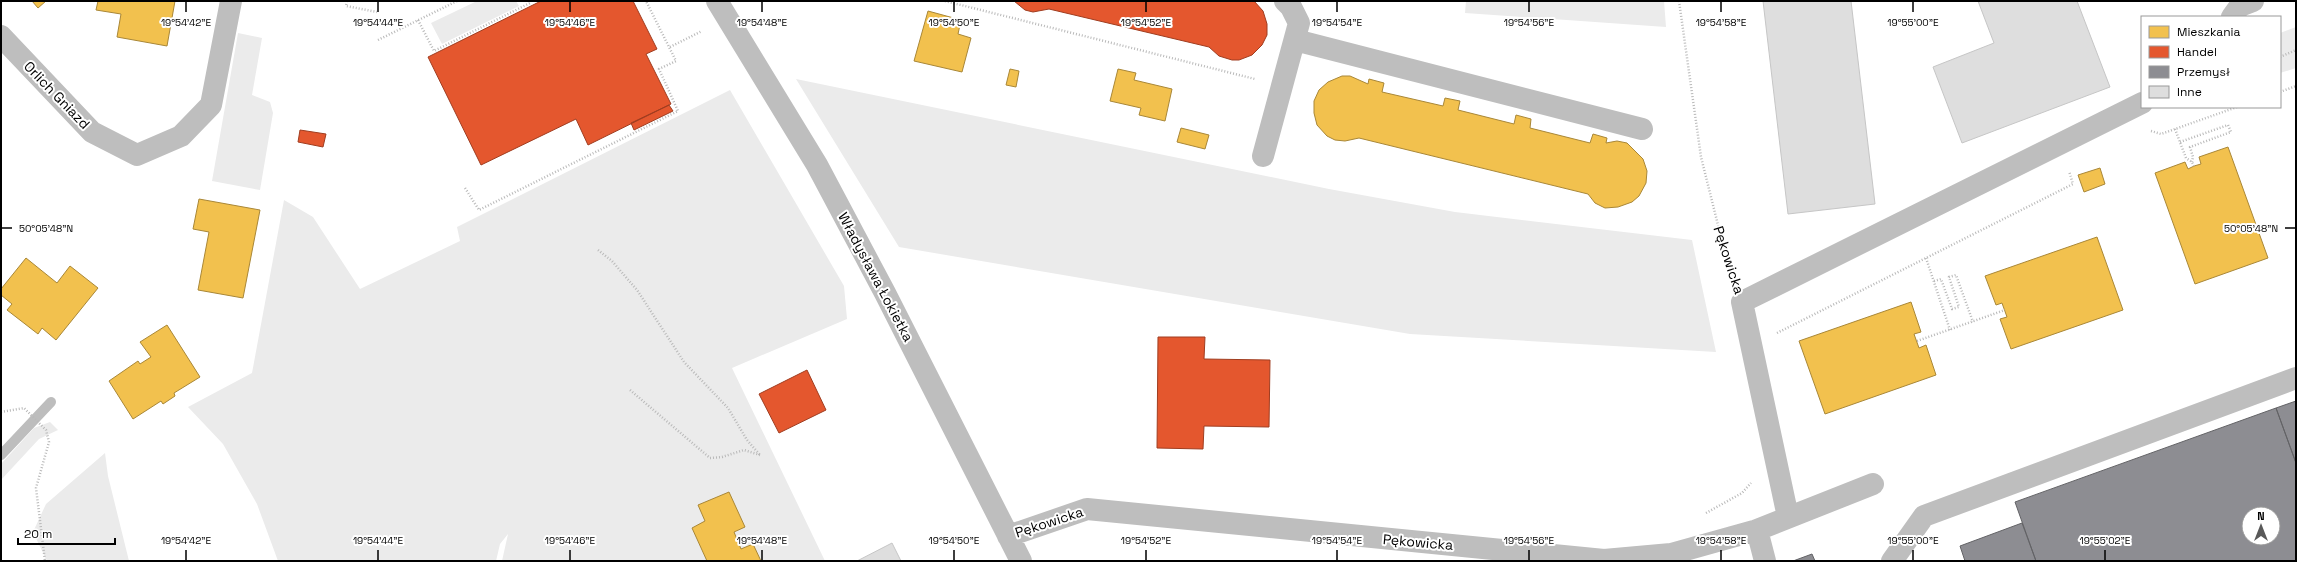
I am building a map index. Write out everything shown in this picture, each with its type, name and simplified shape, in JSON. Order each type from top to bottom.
[{"type":"street","name":"Orlich Gniazd","points":[[1,36],[92,132],[137,155],[181,136],[211,105],[231,1]]},
{"type":"street","name":"Władysława Łokietka","points":[[717,1],[817,165],[1021,561]]},
{"type":"street","points":[[1263,156],[1299,22],[1291,7],[1285,1]]},
{"type":"street","points":[[2233,16],[2240,6],[2253,1]]},
{"type":"street","points":[[1295,40],[1642,129]]},
{"type":"street","points":[[1742,302],[2141,102]]},
{"type":"street","name":"Pękowicka","points":[[1742,302],[1777,473],[1788,517]]},
{"type":"street","points":[[1898,558],[1924,516],[2296,378]]},
{"type":"street","name":"Pękowicka","points":[[1008,536],[1087,509],[1604,560],[1671,554],[1757,530],[1873,484]]},
{"type":"street","points":[[1757,530],[1765,561]]},
{"type":"path","points":[[347,1],[346,6],[377,12]]},
{"type":"path","points":[[378,40],[457,1]]},
{"type":"path","points":[[418,20],[434,51],[530,3],[528,1]]},
{"type":"path","points":[[465,188],[479,210],[678,110],[659,69],[676,61],[646,1]]},
{"type":"path","points":[[945,1],[1282,86]]},
{"type":"path","name":"Pękowicka","points":[[1680,1],[1701,157],[1718,225],[1742,302]]},
{"type":"path","points":[[670,47],[704,30]]},
{"type":"path","points":[[2281,57],[2296,50]]},
{"type":"path","points":[[2281,92],[2296,86]]},
{"type":"path","points":[[2148,130],[2161,134],[2234,108]]},
{"type":"path","points":[[2180,142],[2228,125],[2231,132],[2190,147],[2193,157],[2192,162]]},
{"type":"path","points":[[2175,129],[2186,158],[2192,162],[2194,166]]},
{"type":"path","points":[[1774,334],[2073,184],[2067,165]]},
{"type":"path","points":[[598,250],[612,261],[637,290],[684,362],[728,408],[747,440],[760,455],[744,450],[722,457],[710,458],[630,390]]},
{"type":"path","points":[[1926,258],[1950,330]]},
{"type":"path","points":[[1934,281],[1941,279],[1952,309],[1959,307],[1949,277],[1956,275],[1973,322]]},
{"type":"path","points":[[1917,341],[2005,310]]},
{"type":"path","points":[[1,412],[24,408],[46,430],[49,442],[36,488],[44,561]]},
{"type":"path","points":[[1709,543],[1703,515],[1742,493],[1752,482],[1777,473]]},
{"type":"shaded area","points":[[477,1],[516,1],[519,6],[442,44],[431,23]]},
{"type":"shaded area","points":[[1466,1],[1664,1],[1666,27],[1465,13]]},
{"type":"shaded area","points":[[2296,27],[2296,68],[2281,73],[2281,33]]},
{"type":"shaded area","points":[[238,33],[262,38],[252,95],[270,102],[273,113],[260,190],[212,181]]},
{"type":"shaded area","points":[[796,79],[1329,189],[1455,212],[1692,240],[1716,352],[1410,334],[899,247]]},
{"type":"shaded area","points":[[730,90],[844,286],[847,319],[732,368],[825,561],[502,561],[508,534],[500,544],[496,561],[278,561],[257,504],[223,444],[188,407],[252,373],[284,200],[313,217],[360,289],[460,241],[457,227]]},
{"type":"shaded area","points":[[50,422],[58,430],[39,439],[1,480],[1,464],[34,428]]},
{"type":"shaded area","points":[[105,453],[108,476],[129,561],[47,561],[33,532],[46,504]]},
{"type":"building: Mieszkania","points":[[32,1],[46,1],[38,8]]},
{"type":"building: Mieszkania","points":[[98,1],[175,1],[167,46],[117,37],[121,14],[96,10]]},
{"type":"building: Mieszkania","points":[[928,11],[961,20],[958,34],[971,38],[962,72],[914,61]]},
{"type":"building: Mieszkania","points":[[1010,69],[1019,71],[1016,87],[1006,85]]},
{"type":"building: Mieszkania","points":[[1118,69],[1136,73],[1134,80],[1172,89],[1165,121],[1139,115],[1141,108],[1110,101]]},
{"type":"building: Mieszkania","points":[[1342,76],[1350,76],[1368,84],[1369,79],[1384,83],[1382,92],[1443,106],[1445,98],[1460,101],[1458,110],[1514,124],[1516,115],[1531,119],[1530,128],[1590,143],[1593,134],[1607,138],[1606,143],[1617,141],[1627,143],[1643,159],[1647,171],[1646,183],[1639,196],[1632,202],[1618,207],[1605,208],[1595,203],[1588,194],[1359,138],[1345,141],[1335,140],[1327,136],[1317,125],[1314,113],[1314,101],[1319,90],[1328,82]]},
{"type":"building: Mieszkania","points":[[1181,128],[1209,135],[1205,149],[1177,142]]},
{"type":"building: Mieszkania","points":[[2228,147],[2268,258],[2195,284],[2155,173],[2185,162],[2188,169],[2201,164],[2199,157]]},
{"type":"building: Mieszkania","points":[[2100,168],[2105,184],[2084,192],[2078,175]]},
{"type":"building: Mieszkania","points":[[199,199],[260,210],[243,298],[198,290],[209,232],[193,229]]},
{"type":"building: Mieszkania","points":[[2097,237],[2123,310],[2011,349],[2000,319],[2007,317],[2002,303],[1996,305],[1985,276]]},
{"type":"building: Mieszkania","points":[[26,258],[57,283],[70,266],[98,288],[56,340],[42,328],[38,334],[7,310],[12,304],[1,295],[1,289]]},
{"type":"building: Mieszkania","points":[[1911,302],[1921,332],[1914,334],[1919,348],[1926,345],[1936,375],[1825,414],[1799,341]]},
{"type":"building: Mieszkania","points":[[167,325],[200,377],[174,393],[175,396],[163,404],[161,401],[133,419],[109,381],[138,361],[140,364],[151,357],[140,342]]},
{"type":"building: Mieszkania","points":[[729,492],[745,527],[734,532],[741,549],[753,544],[761,561],[707,561],[692,528],[705,521],[698,505]]},
{"type":"building: Handel","points":[[541,1],[633,1],[657,49],[646,54],[671,104],[588,145],[576,119],[481,165],[428,57]]},
{"type":"building: Handel","points":[[1014,1],[1254,1],[1263,11],[1267,24],[1267,35],[1262,45],[1252,55],[1239,60],[1232,60],[1219,56],[1209,47],[1049,9],[1033,12],[1025,10]]},
{"type":"building: Handel","points":[[669,105],[673,111],[634,130],[631,123]]},
{"type":"building: Handel","points":[[300,130],[326,134],[323,147],[298,142]]},
{"type":"building: Handel","points":[[1158,337],[1205,337],[1204,359],[1270,360],[1269,427],[1204,426],[1203,449],[1157,448]]},
{"type":"building: Handel","points":[[807,370],[826,410],[779,433],[759,394]]},
{"type":"building: Przemysł","points":[[2296,401],[2296,463],[2276,408]]},
{"type":"building: Przemysł","points":[[2276,408],[2296,463],[2296,561],[2036,561],[2015,502]]},
{"type":"building: Przemysł","points":[[2022,523],[2036,561],[1965,561],[1960,546]]},
{"type":"building: Przemysł","points":[[1812,554],[1815,561],[1793,561]]},
{"type":"building: Inne","points":[[1763,1],[1851,1],[1875,204],[1788,214]]},
{"type":"building: Inne","points":[[1978,1],[2077,1],[2110,87],[1962,143],[1933,67],[1994,43]]},
{"type":"building: Inne","points":[[892,543],[901,561],[857,561]]},
{"type":"waterway","points":[[1,455],[51,402]]}]
